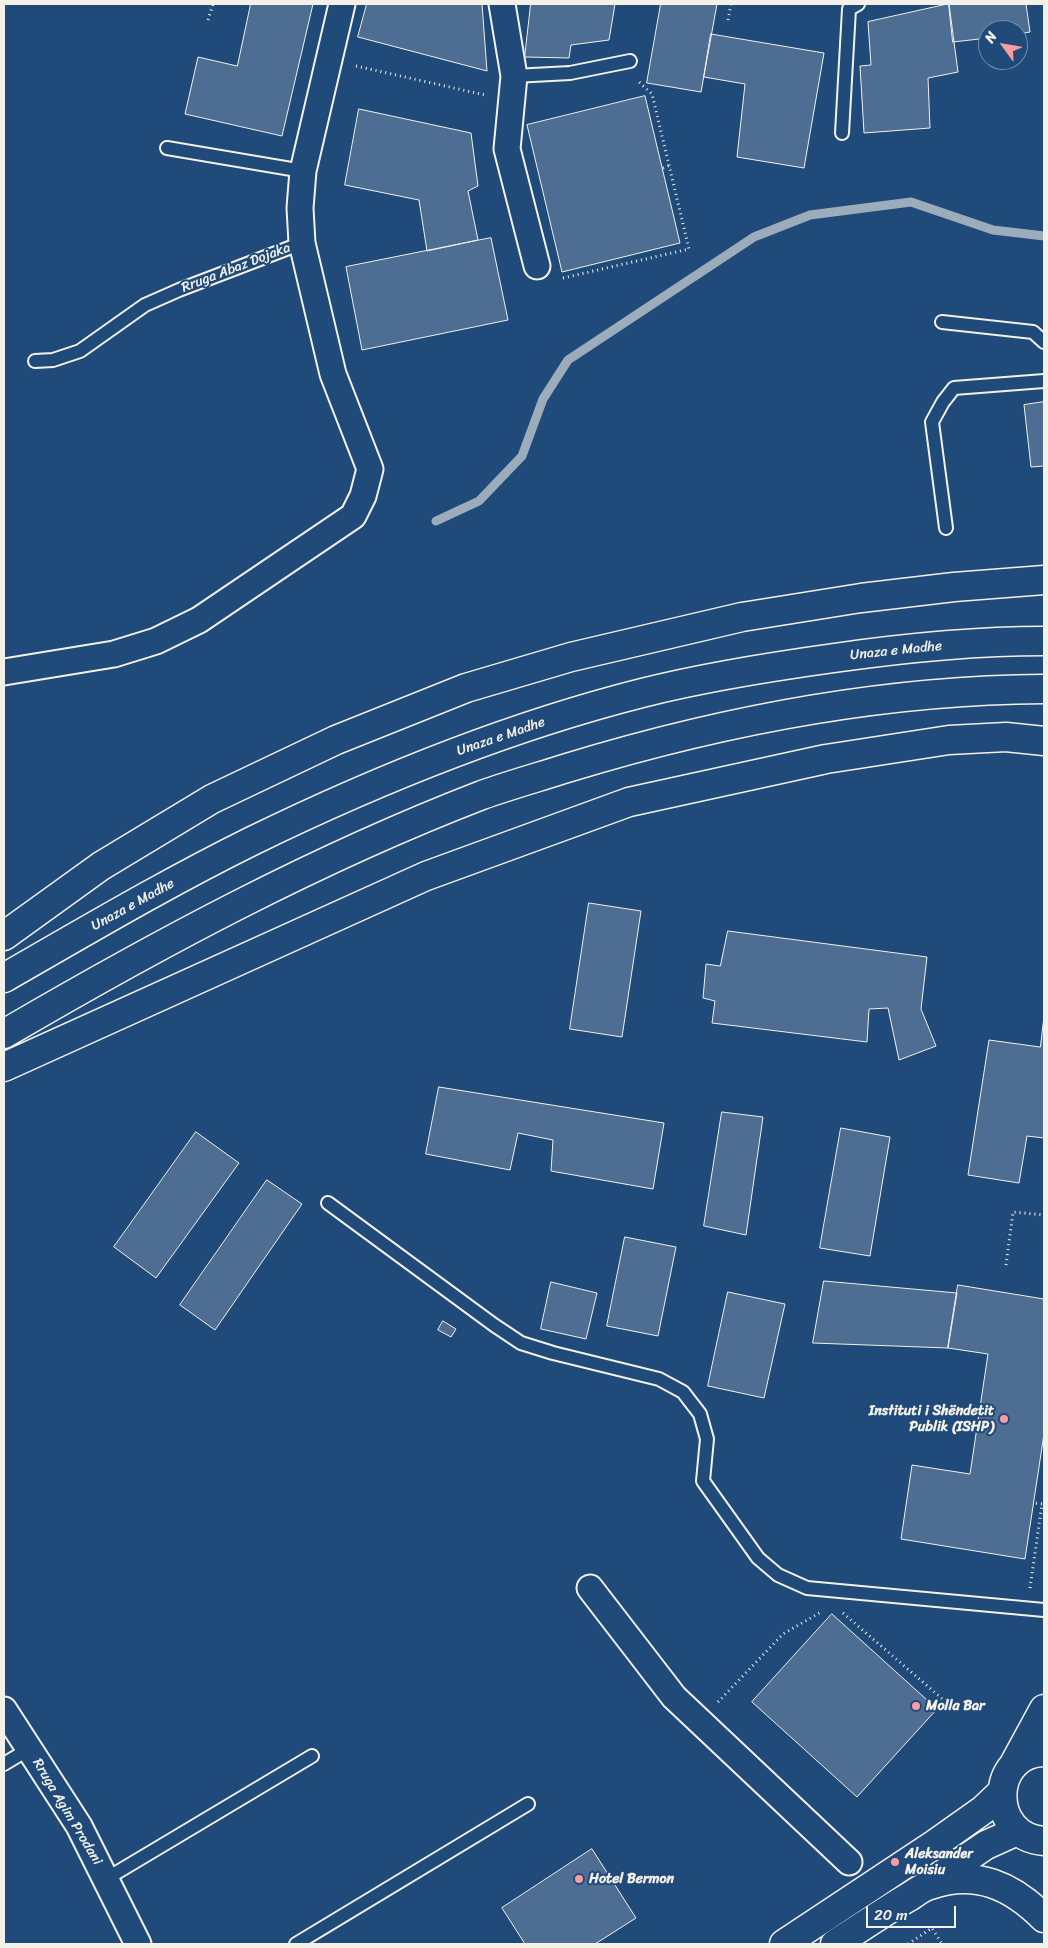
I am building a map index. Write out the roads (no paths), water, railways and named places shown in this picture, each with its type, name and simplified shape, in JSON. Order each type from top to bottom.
[{"type":"main road","points":[[4,936],[101,866],[212,799],[336,740],[466,688],[571,657],[742,617],[870,597],[954,587],[1044,580]]},
{"type":"main road","name":"Unaza e Madhe","points":[[4,978],[161,889],[252,841],[336,802],[462,749],[564,715],[643,693],[748,671],[799,663],[898,649],[1002,641],[1044,641]]},
{"type":"main road","points":[[6,1033],[201,923],[369,842],[485,794],[620,752],[735,723],[894,698],[1005,689],[1044,689]]},
{"type":"main road","points":[[4,1067],[426,876],[629,802],[826,759],[939,742],[1006,737],[1044,741]]},
{"type":"main road","points":[[1035,1843],[1008,1820],[1003,1806],[1002,1792],[1005,1778],[1044,1709]]},
{"type":"main road","points":[[1013,1766],[1025,1757],[1044,1752]]},
{"type":"main road","points":[[784,1944],[935,1844],[983,1810],[1002,1792]]},
{"type":"main road","points":[[835,1944],[928,1885],[986,1844],[1035,1843]]},
{"type":"main road","points":[[928,1885],[967,1879],[993,1883],[1013,1892],[1030,1904],[1044,1918]]},
{"type":"street","name":"Rruga Abaz Dojaka","points":[[302,243],[300,208],[303,171],[342,4]]},
{"type":"street","points":[[502,4],[514,76],[506,149],[546,273]]},
{"type":"street","points":[[4,672],[114,654],[156,641],[199,620],[352,516],[363,496],[370,470],[333,374],[302,243]]},
{"type":"street","points":[[590,1588],[674,1697],[849,1862]]},
{"type":"street","name":"Rruga Agim Prodani","points":[[4,1710],[79,1826],[138,1944]]},
{"type":"lane","points":[[842,133],[849,9],[858,4]]},
{"type":"lane","points":[[514,76],[570,73],[630,61]]},
{"type":"lane","points":[[167,148],[303,171]]},
{"type":"lane","name":"Rruga Abaz Dojaka","points":[[35,361],[53,360],[80,351],[145,305],[302,243]]},
{"type":"lane","points":[[942,322],[1033,332],[1044,342]]},
{"type":"lane","points":[[946,528],[932,422],[943,402],[954,388],[1044,381]]},
{"type":"lane","points":[[328,1203],[521,1343],[553,1353],[659,1379],[682,1392],[700,1414],[707,1438],[703,1481],[758,1558],[778,1575],[807,1588],[1044,1610]]},
{"type":"lane","points":[[4,1764],[29,1749]]},
{"type":"lane","points":[[106,1878],[312,1756]]},
{"type":"lane","points":[[296,1944],[528,1804]]},
{"type":"waterway","points":[[436,521],[479,501],[522,456],[543,399],[568,360],[754,237],[810,215],[911,202],[993,230],[1044,236]]},
{"type":"place","name":"Instituti i Shëndetit Publik (ISHP)","points":[[1004,1419]]},
{"type":"place","name":"Molla Bar","points":[[916,1706]]},
{"type":"place","name":"Aleksander Moisiu","points":[[895,1862]]},
{"type":"place","name":"Hotel Bermon","points":[[579,1879]]}]
